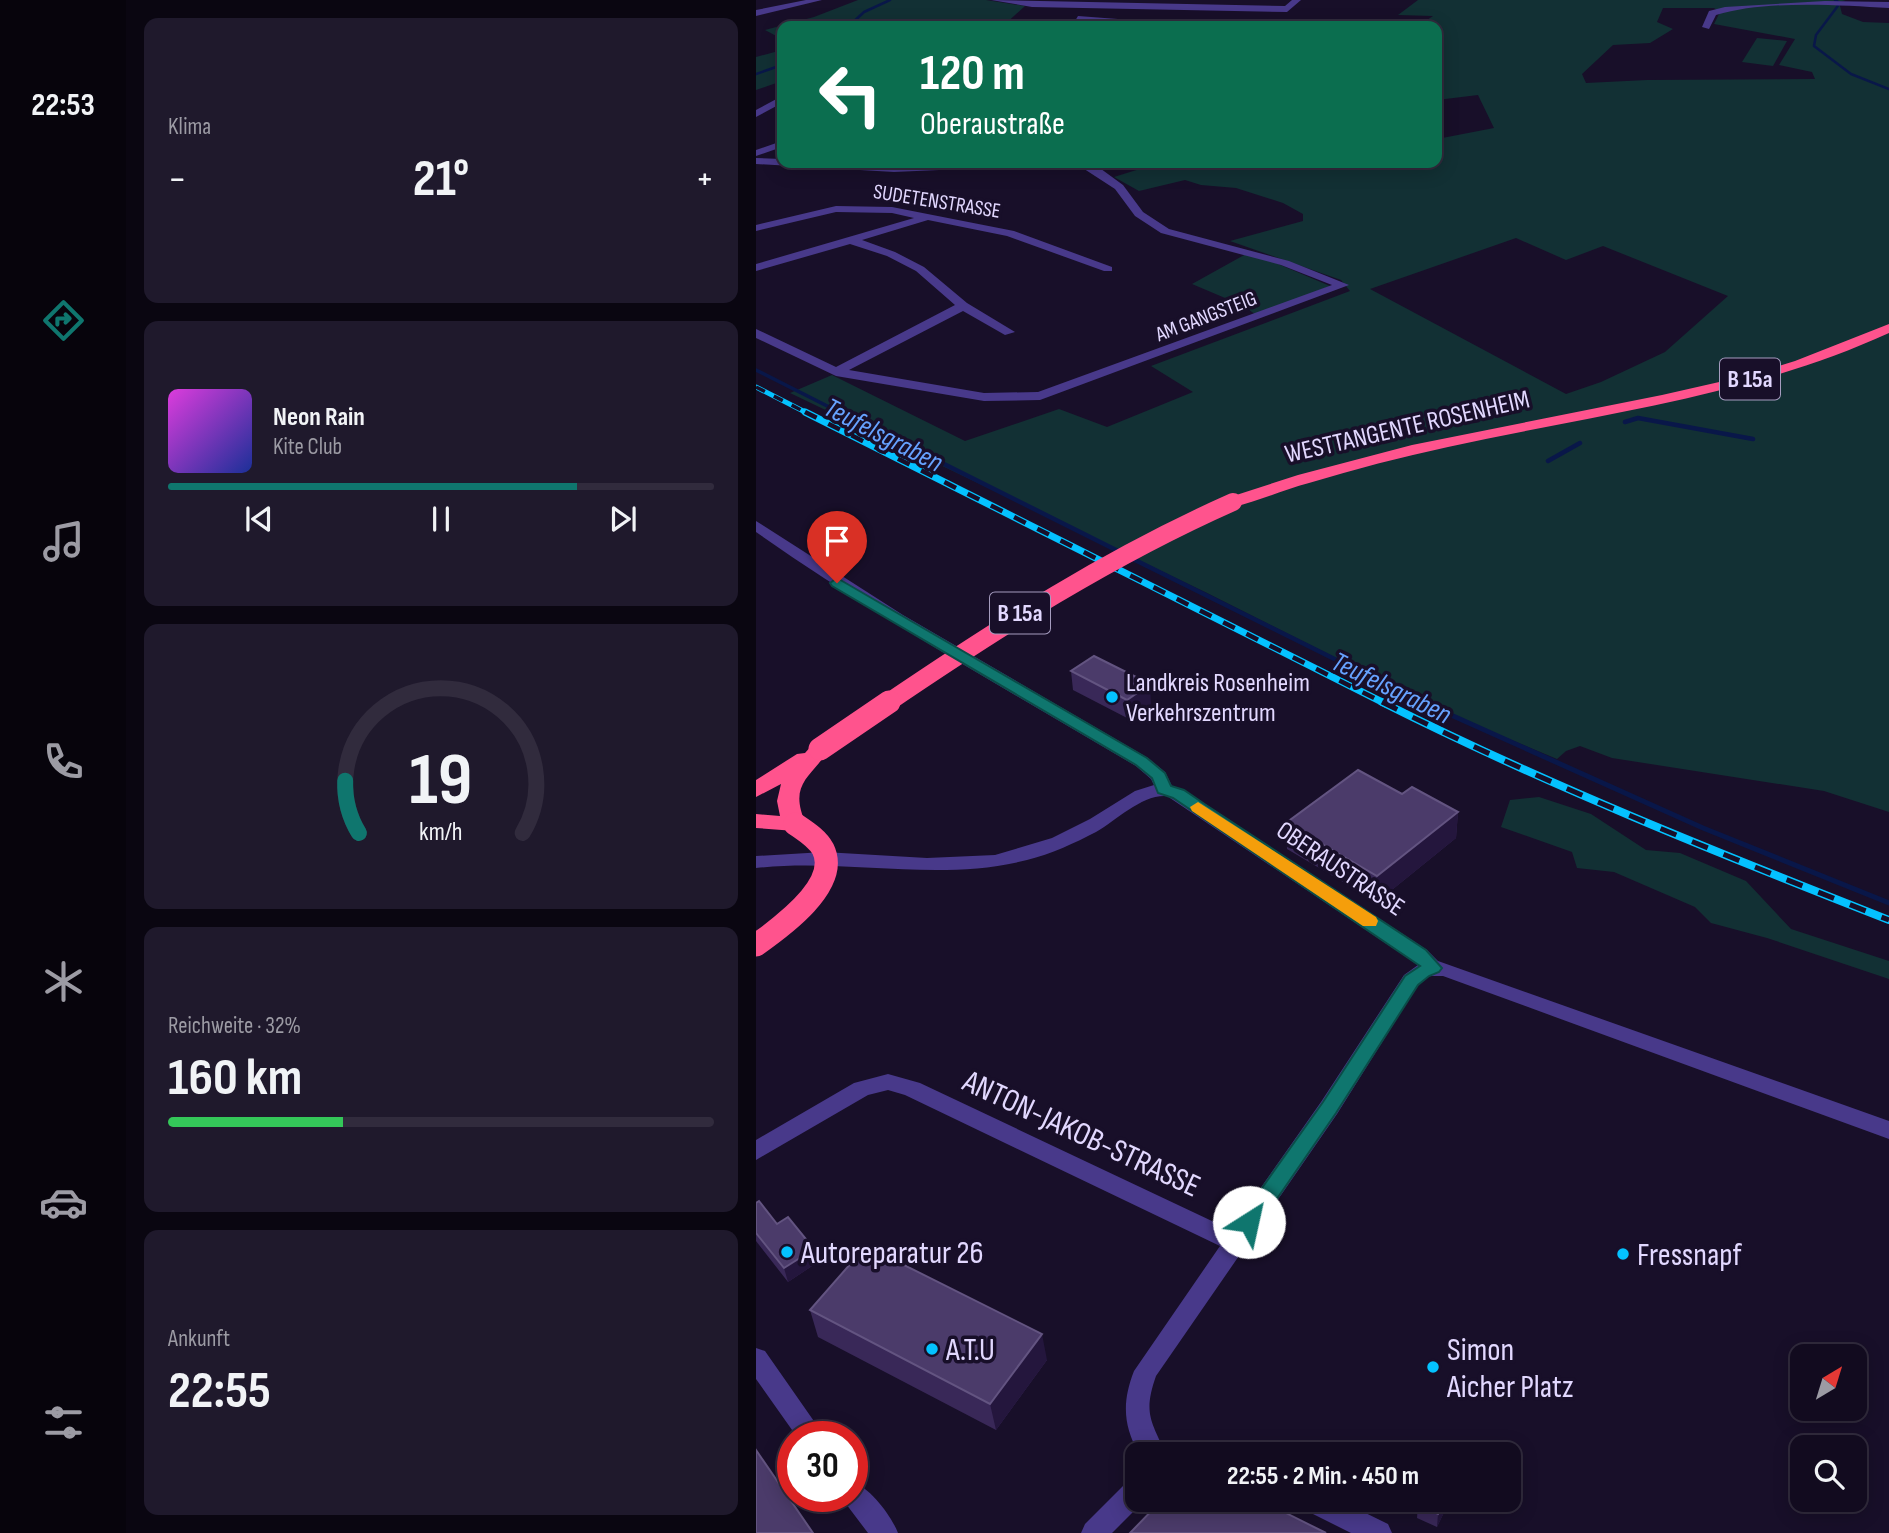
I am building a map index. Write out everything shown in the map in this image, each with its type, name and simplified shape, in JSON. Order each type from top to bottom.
[{"type":"highway","name":"WESTTANGENTE ROSENHEIM","points":[[756,790],[1070,582],[1140,544],[1233,502],[1328,470],[1403,450],[1732,384],[1803,364],[1889,328]]},
{"type":"highway","points":[[756,775],[820,749]]},
{"type":"highway","points":[[756,945],[808,901],[827,865],[825,853],[819,843],[795,824],[786,802],[788,791],[798,774],[820,749]]},
{"type":"highway","points":[[756,821],[795,824]]},
{"type":"street","points":[[756,13],[818,0]]},
{"type":"street","points":[[995,0],[1032,4],[1287,9],[1297,0]]},
{"type":"street","points":[[1706,27],[1712,13],[1718,10],[1831,3],[1889,5]]},
{"type":"street","points":[[1075,21],[1107,5]]},
{"type":"street","points":[[1079,19],[1105,21]]},
{"type":"street","points":[[756,114],[777,102]]},
{"type":"street","points":[[756,153],[777,146]]},
{"type":"street","points":[[756,161],[777,163]]},
{"type":"street","points":[[863,168],[912,168]]},
{"type":"street","name":"AM GANGSTEIG","points":[[836,372],[984,397],[1040,396],[1343,285],[1285,263],[1165,231],[1139,214],[1119,187],[1093,168]]},
{"type":"street","name":"SUDETENSTRASSE","points":[[756,228],[836,209],[892,210],[1010,233],[1108,269]]},
{"type":"street","points":[[756,268],[928,216]]},
{"type":"street","points":[[851,240],[891,254],[920,269],[963,306],[1009,332]]},
{"type":"street","points":[[756,333],[836,372],[963,306]]},
{"type":"street","points":[[756,525],[822,573],[880,610],[1142,762],[1159,776],[1164,789],[1147,793],[1059,844],[1005,861],[959,865],[791,859],[756,862]]},
{"type":"street","name":"OBERAUSTRASSE","points":[[1164,789],[1189,801],[1420,955],[1433,968],[1445,969],[1889,1129]]},
{"type":"street","points":[[1145,1442],[1137,1420],[1136,1395],[1146,1371],[1329,1108],[1412,980],[1422,971],[1433,968]]},
{"type":"street","name":"ANTON-JAKOB-STRASSE","points":[[756,1151],[862,1089],[888,1082],[912,1089],[1235,1242]]},
{"type":"street","points":[[756,1359],[801,1421]]},
{"type":"street","points":[[1094,1533],[1125,1502]]},
{"type":"street","points":[[868,1512],[885,1533]]},
{"type":"street","points":[[1336,1512],[1379,1533]]},
{"type":"green space","points":[[858,0],[986,0],[1025,6],[1008,21],[799,21]]},
{"type":"green space","points":[[1418,0],[1846,0],[1839,2],[1842,14],[1863,22],[1889,23],[1889,812],[1824,791],[1612,758],[1580,746],[1566,751],[1557,759],[1442,711],[1207,593],[790,393],[832,375],[965,441],[1059,409],[1107,427],[1193,392],[1151,366],[1350,291],[1341,280],[1230,241],[1303,221],[1303,214],[1283,203],[1236,188],[1201,185],[1185,180],[1139,191],[1114,177],[1143,168],[1442,168],[1442,138],[1494,128],[1478,95],[1442,99],[1442,21],[1426,21],[1433,16],[1398,15]],"holes":[[[1663,8],[1714,8],[1720,12],[1714,24],[1795,39],[1779,65],[1812,72],[1815,79],[1586,83],[1582,74],[1613,45],[1650,43],[1673,29],[1657,22]],[[1516,238],[1566,260],[1603,246],[1728,296],[1665,352],[1601,382],[1566,394],[1370,289]]]},
{"type":"green space","points":[[777,27],[777,36],[765,30]]},
{"type":"green space","points":[[1757,38],[1787,41],[1773,66],[1742,62]]},
{"type":"green space","points":[[777,51],[777,83],[756,90],[756,57]]},
{"type":"green space","points":[[1246,254],[1269,260],[1330,286],[1256,315],[1244,306],[1192,284]]},
{"type":"green space","points":[[1539,797],[1591,814],[1646,850],[1680,853],[1746,881],[1791,929],[1889,961],[1889,979],[1767,938],[1711,923],[1695,907],[1614,872],[1577,868],[1572,852],[1501,827],[1510,800]]},
{"type":"building","points":[[1094,656],[1150,684],[1127,700],[1071,671]]},
{"type":"building","points":[[1358,770],[1402,794],[1412,787],[1458,812],[1377,876],[1286,823]]},
{"type":"building","name":"Autoreparatur 26","points":[[759,1201],[777,1224],[788,1217],[814,1249],[784,1268],[756,1233],[756,1203]]},
{"type":"building","name":"A.T.U","points":[[866,1246],[1042,1334],[990,1404],[810,1310]]},
{"type":"building","points":[[756,1450],[777,1481],[777,1512],[799,1512],[813,1533],[756,1533]]},
{"type":"building","points":[[1150,1512],[1284,1512],[1326,1533],[1130,1533]]},
{"type":"waterway","name":"Teufelsgraben","points":[[854,21],[864,12],[890,0]]},
{"type":"waterway","points":[[1835,0],[1840,3],[1816,35],[1814,46],[1851,74],[1889,89]]},
{"type":"waterway","name":"Teufelsgraben","points":[[756,74],[777,67]]},
{"type":"waterway","name":"Teufelsgraben","points":[[756,370],[843,414]]},
{"type":"waterway","name":"Teufelsgraben","points":[[840,412],[1122,553]]},
{"type":"waterway","points":[[1625,422],[1638,418],[1753,439]]},
{"type":"waterway","points":[[1548,461],[1580,443]]},
{"type":"waterway","name":"Teufelsgraben","points":[[1131,558],[1425,704]]},
{"type":"waterway","name":"Teufelsgraben","points":[[1422,702],[1703,828],[1889,903]]},
{"type":"railway","points":[[756,387],[809,414]]},
{"type":"railway","points":[[805,412],[1383,702]]},
{"type":"railway","points":[[1383,702],[1570,790],[1889,920]]},
{"type":"slow traffic","points":[[1198,807],[1369,921]]},
{"type":"place","name":"Landkreis Rosenheim Verkehrszentrum","points":[[1112,697]]},
{"type":"place","name":"Autoreparatur 26","points":[[787,1252]]},
{"type":"place","name":"Fressnapf","points":[[1623,1254]]},
{"type":"place","name":"A.T.U","points":[[932,1349]]},
{"type":"place","name":"Simon Aicher Platz","points":[[1433,1367]]},
{"type":"route","points":[[837,583],[1142,762],[1159,776],[1164,789],[1178,794],[1200,808],[1420,955],[1433,968],[1422,971],[1412,980],[1329,1108],[1249,1222]]}]
